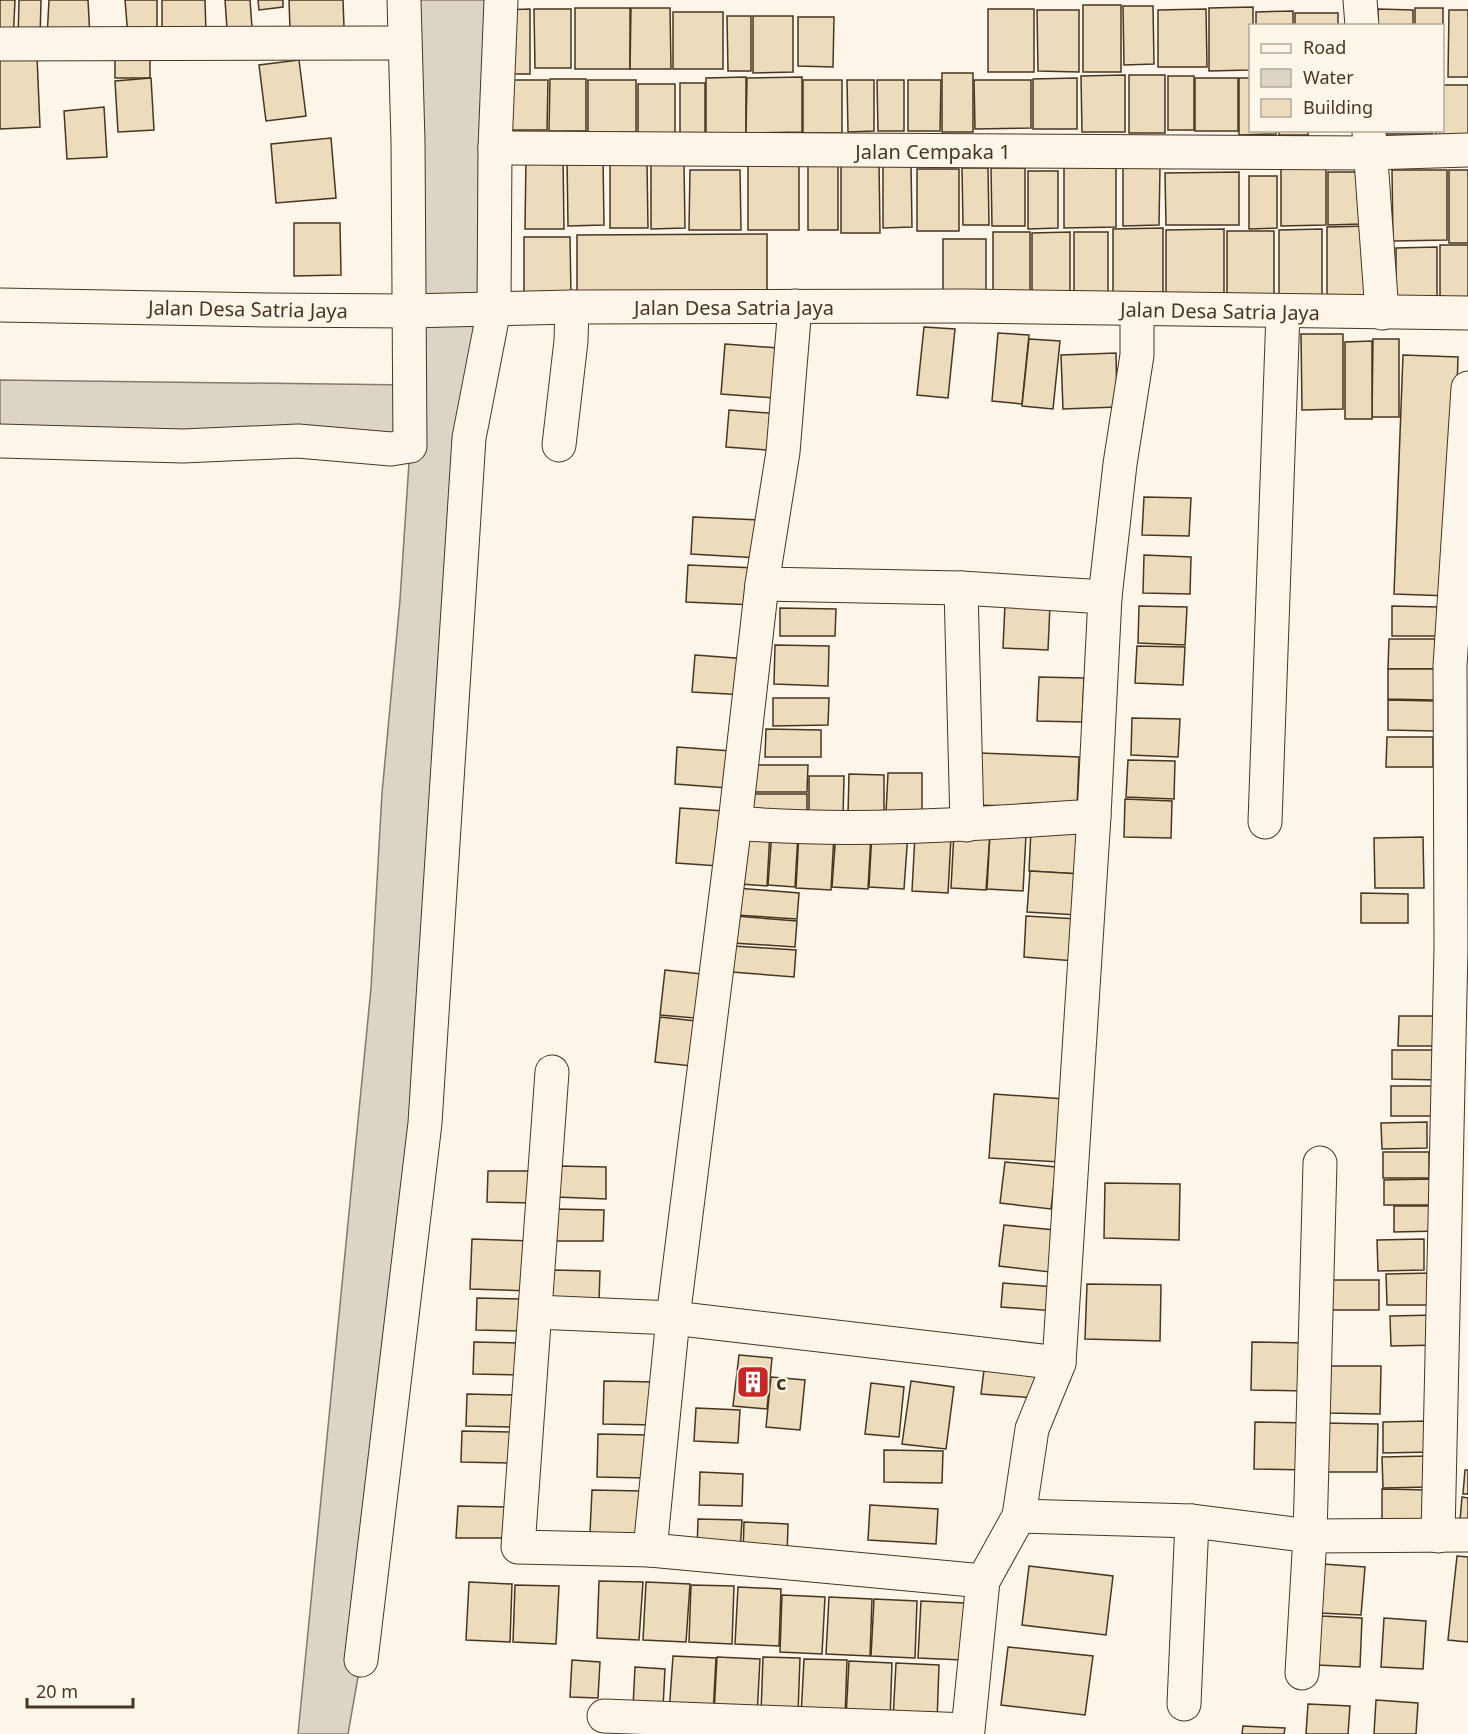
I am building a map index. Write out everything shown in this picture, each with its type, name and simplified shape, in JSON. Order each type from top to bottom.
[{"type":"street","points":[[0,441],[183,446],[298,441],[391,449],[410,446],[411,311],[404,0]]},
{"type":"street","points":[[361,1660],[425,1124],[469,438],[494,309],[495,148],[501,0]]},
{"type":"street","points":[[1360,0],[1362,24]]},
{"type":"street","points":[[0,44],[404,43]]},
{"type":"street","points":[[1370,142],[1382,313]]},
{"type":"street","name":"Jalan Cempaka 1","points":[[495,148],[1370,142],[1468,150]]},
{"type":"street","name":"Jalan Desa Satria Jaya","points":[[0,305],[411,311],[572,307],[967,306],[1468,313]]},
{"type":"street","points":[[650,1550],[673,1318],[735,823],[762,584],[783,452],[795,306]]},
{"type":"street","points":[[559,445],[572,307]]},
{"type":"street","points":[[604,1716],[968,1731],[982,1581],[1018,1516],[1032,1429],[1059,1363],[1094,816],[1105,597],[1120,464],[1137,355],[1137,309]]},
{"type":"street","points":[[1265,822],[1283,312]]},
{"type":"street","points":[[1018,1516],[1192,1521],[1310,1536],[1453,1536],[1450,666],[1468,388]]},
{"type":"street","points":[[762,584],[961,588],[1105,597]]},
{"type":"street","points":[[961,588],[968,825]]},
{"type":"street","points":[[735,823],[817,828],[968,825],[1094,816]]},
{"type":"street","points":[[552,1072],[518,1547],[650,1550],[982,1581]]},
{"type":"street","points":[[1302,1673],[1310,1536],[1320,1163]]},
{"type":"street","points":[[536,1312],[673,1318],[1059,1363]]},
{"type":"street","points":[[1184,1704],[1192,1521]]},
{"type":"water","points":[[410,0],[501,0],[461,567],[361,1660],[348,1734],[298,1734],[371,988],[382,793],[400,600],[410,447],[0,442],[0,380],[409,385]]},
{"type":"building","points":[[0,0],[15,0],[13,42],[0,41]]},
{"type":"building","points":[[19,0],[41,0],[40,40],[18,39]]},
{"type":"building","points":[[49,0],[88,0],[90,37],[47,38]]},
{"type":"building","points":[[125,0],[157,0],[157,37],[128,36]]},
{"type":"building","points":[[162,0],[205,0],[206,34],[162,35]]},
{"type":"building","points":[[225,0],[250,0],[253,41],[228,43]]},
{"type":"building","points":[[258,0],[283,0],[283,7],[259,10]]},
{"type":"building","points":[[289,0],[343,0],[344,27],[290,30]]},
{"type":"building","points":[[1083,5],[1121,5],[1121,72],[1083,72]]},
{"type":"building","points":[[1123,6],[1153,6],[1154,64],[1124,65]]},
{"type":"building","points":[[1253,7],[1253,24],[1249,24],[1249,70],[1209,71],[1209,8]]},
{"type":"building","points":[[575,8],[630,8],[630,69],[575,69]]},
{"type":"building","points":[[631,8],[670,8],[671,69],[630,69]]},
{"type":"building","points":[[1415,8],[1443,8],[1443,24],[1415,24]]},
{"type":"building","points":[[530,9],[530,74],[502,74],[502,10]]},
{"type":"building","points":[[534,9],[571,9],[571,68],[535,68]]},
{"type":"building","points":[[988,9],[1034,9],[1034,72],[988,72]]},
{"type":"building","points":[[1206,9],[1207,67],[1158,67],[1158,10]]},
{"type":"building","points":[[1378,9],[1413,10],[1413,24],[1378,24]]},
{"type":"building","points":[[1037,10],[1079,10],[1079,72],[1038,71]]},
{"type":"building","points":[[1449,10],[1468,10],[1468,77],[1448,77]]},
{"type":"building","points":[[1293,11],[1293,24],[1256,24],[1256,12]]},
{"type":"building","points":[[673,12],[723,12],[723,69],[673,69]]},
{"type":"building","points":[[1295,13],[1338,13],[1338,24],[1295,24]]},
{"type":"building","points":[[727,16],[751,16],[751,71],[728,71]]},
{"type":"building","points":[[753,16],[793,16],[793,72],[753,73]]},
{"type":"building","points":[[798,17],[834,17],[833,67],[798,66]]},
{"type":"building","points":[[37,57],[40,127],[0,129],[0,59]]},
{"type":"building","points":[[115,58],[150,58],[150,78],[115,78]]},
{"type":"building","points":[[299,60],[306,116],[266,121],[259,65]]},
{"type":"building","points":[[942,73],[973,73],[973,132],[942,132]]},
{"type":"building","points":[[1125,75],[1125,132],[1082,132],[1081,76]]},
{"type":"building","points":[[1129,75],[1165,75],[1165,133],[1129,133]]},
{"type":"building","points":[[1168,76],[1194,76],[1194,130],[1168,130]]},
{"type":"building","points":[[746,77],[746,136],[706,136],[706,78]]},
{"type":"building","points":[[802,77],[802,132],[746,133],[747,78]]},
{"type":"building","points":[[151,78],[154,130],[118,132],[115,81]]},
{"type":"building","points":[[1077,78],[1077,129],[1033,129],[1033,79]]},
{"type":"building","points":[[1195,78],[1238,78],[1238,131],[1195,131]]},
{"type":"building","points":[[1239,78],[1249,78],[1249,132],[1276,132],[1276,134],[1239,135]]},
{"type":"building","points":[[550,79],[586,79],[586,131],[549,131]]},
{"type":"building","points":[[511,80],[548,80],[547,130],[511,130]]},
{"type":"building","points":[[588,80],[636,80],[636,132],[588,133]]},
{"type":"building","points":[[803,80],[842,80],[842,133],[803,133]]},
{"type":"building","points":[[847,80],[874,80],[874,131],[848,132]]},
{"type":"building","points":[[877,80],[904,80],[904,131],[878,131]]},
{"type":"building","points":[[908,80],[941,80],[940,131],[908,131]]},
{"type":"building","points":[[974,80],[1031,80],[1031,128],[975,129]]},
{"type":"building","points":[[680,83],[705,83],[705,136],[680,137]]},
{"type":"building","points":[[638,84],[675,84],[675,133],[638,133]]},
{"type":"building","points":[[1444,85],[1468,85],[1468,135],[1436,135],[1436,132],[1444,132]]},
{"type":"building","points":[[104,107],[107,157],[67,159],[64,111]]},
{"type":"building","points":[[1279,132],[1308,132],[1308,135],[1279,135]]},
{"type":"building","points":[[1384,132],[1432,132],[1432,134],[1384,134]]},
{"type":"building","points":[[331,138],[336,198],[276,203],[271,144]]},
{"type":"building","points":[[563,157],[564,229],[525,229],[526,158]]},
{"type":"building","points":[[567,159],[603,159],[604,225],[568,226]]},
{"type":"building","points":[[808,161],[838,161],[838,230],[808,230]]},
{"type":"building","points":[[879,162],[880,233],[841,233],[841,163]]},
{"type":"building","points":[[647,163],[648,228],[610,228],[610,164]]},
{"type":"building","points":[[748,164],[799,164],[799,230],[748,230]]},
{"type":"building","points":[[883,164],[911,164],[912,227],[883,228]]},
{"type":"building","points":[[651,165],[684,165],[685,228],[651,229]]},
{"type":"building","points":[[1064,166],[1116,166],[1116,227],[1064,228]]},
{"type":"building","points":[[1123,167],[1160,167],[1159,225],[1123,226]]},
{"type":"building","points":[[962,168],[988,168],[989,225],[963,225]]},
{"type":"building","points":[[991,168],[1025,168],[1025,226],[992,226]]},
{"type":"building","points":[[917,169],[959,169],[959,231],[917,231]]},
{"type":"building","points":[[1281,169],[1326,169],[1326,225],[1281,226]]},
{"type":"building","points":[[690,170],[740,170],[741,230],[689,230]]},
{"type":"building","points":[[1392,170],[1447,170],[1447,240],[1393,241]]},
{"type":"building","points":[[1449,170],[1468,170],[1468,243],[1449,243]]},
{"type":"building","points":[[1028,171],[1058,171],[1058,228],[1028,229]]},
{"type":"building","points":[[1239,172],[1239,225],[1166,225],[1165,173]]},
{"type":"building","points":[[1328,172],[1361,172],[1361,224],[1328,225]]},
{"type":"building","points":[[1249,176],[1277,176],[1277,228],[1249,229]]},
{"type":"building","points":[[294,223],[340,223],[341,275],[294,276]]},
{"type":"building","points":[[1368,226],[1368,308],[1327,308],[1327,227]]},
{"type":"building","points":[[1163,228],[1163,302],[1113,302],[1113,229]]},
{"type":"building","points":[[1224,229],[1224,303],[1166,303],[1166,230]]},
{"type":"building","points":[[1322,229],[1322,303],[1279,304],[1279,230]]},
{"type":"building","points":[[1227,231],[1274,231],[1274,304],[1227,303]]},
{"type":"building","points":[[993,232],[1030,232],[1030,301],[993,301]]},
{"type":"building","points":[[1070,232],[1070,301],[1032,302],[1032,233]]},
{"type":"building","points":[[1074,232],[1108,232],[1108,302],[1074,303]]},
{"type":"building","points":[[767,234],[767,295],[577,296],[577,235]]},
{"type":"building","points":[[524,237],[570,237],[571,296],[524,296]]},
{"type":"building","points":[[943,239],[986,239],[986,298],[943,298]]},
{"type":"building","points":[[1440,245],[1468,245],[1468,305],[1440,305]]},
{"type":"building","points":[[1437,247],[1437,303],[1396,303],[1396,248]]},
{"type":"building","points":[[924,327],[955,329],[948,398],[917,395]]},
{"type":"building","points":[[998,333],[1029,335],[1022,404],[992,401]]},
{"type":"building","points":[[1301,334],[1343,334],[1343,409],[1302,410]]},
{"type":"building","points":[[1029,339],[1060,341],[1053,409],[1022,406]]},
{"type":"building","points":[[1373,339],[1399,339],[1399,417],[1372,417]]},
{"type":"building","points":[[1372,341],[1372,419],[1345,419],[1345,342]]},
{"type":"building","points":[[725,344],[778,348],[775,398],[721,394]]},
{"type":"building","points":[[1116,353],[1117,407],[1063,409],[1061,355]]},
{"type":"building","points":[[1403,355],[1458,357],[1450,596],[1394,594]]},
{"type":"building","points":[[729,410],[782,414],[780,451],[726,447]]},
{"type":"building","points":[[1144,497],[1191,498],[1189,536],[1142,535]]},
{"type":"building","points":[[693,517],[760,520],[759,558],[691,554]]},
{"type":"building","points":[[1144,555],[1191,557],[1190,594],[1143,593]]},
{"type":"building","points":[[688,565],[756,568],[754,605],[686,602]]},
{"type":"building","points":[[1005,604],[1050,605],[1048,650],[1003,648]]},
{"type":"building","points":[[1139,606],[1187,607],[1185,645],[1138,643]]},
{"type":"building","points":[[1392,606],[1439,607],[1439,636],[1392,636]]},
{"type":"building","points":[[780,608],[836,609],[835,636],[780,636]]},
{"type":"building","points":[[1389,639],[1435,639],[1435,669],[1388,669]]},
{"type":"building","points":[[775,645],[829,646],[828,686],[774,684]]},
{"type":"building","points":[[1137,646],[1185,647],[1183,685],[1135,683]]},
{"type":"building","points":[[695,655],[748,659],[746,695],[692,692]]},
{"type":"building","points":[[1388,669],[1435,669],[1434,700],[1388,699]]},
{"type":"building","points":[[1039,677],[1084,678],[1082,722],[1037,721]]},
{"type":"building","points":[[773,698],[829,698],[828,725],[773,726]]},
{"type":"building","points":[[1388,700],[1435,701],[1435,731],[1388,730]]},
{"type":"building","points":[[1132,718],[1180,719],[1178,757],[1131,755]]},
{"type":"building","points":[[766,729],[821,730],[821,757],[765,757]]},
{"type":"building","points":[[1387,737],[1433,737],[1433,767],[1386,767]]},
{"type":"building","points":[[677,747],[731,751],[728,788],[675,784]]},
{"type":"building","points":[[980,753],[1079,757],[1077,808],[977,805]]},
{"type":"building","points":[[1128,760],[1175,761],[1174,799],[1126,797]]},
{"type":"building","points":[[753,765],[808,765],[807,792],[752,792]]},
{"type":"building","points":[[888,773],[922,773],[922,814],[886,813]]},
{"type":"building","points":[[849,774],[884,775],[884,815],[848,815]]},
{"type":"building","points":[[809,776],[844,776],[843,817],[809,816]]},
{"type":"building","points":[[752,794],[807,794],[807,822],[752,822]]},
{"type":"building","points":[[1125,799],[1172,801],[1171,838],[1124,837]]},
{"type":"building","points":[[680,808],[724,811],[719,866],[676,863]]},
{"type":"building","points":[[1031,829],[1083,833],[1080,874],[1029,871]]},
{"type":"building","points":[[744,830],[770,831],[767,886],[741,884]]},
{"type":"building","points":[[772,831],[798,833],[795,887],[768,885]]},
{"type":"building","points":[[836,832],[871,834],[868,889],[832,887]]},
{"type":"building","points":[[872,832],[908,833],[904,889],[869,887]]},
{"type":"building","points":[[954,832],[990,834],[986,890],[951,888]]},
{"type":"building","points":[[799,833],[834,834],[831,890],[796,888]]},
{"type":"building","points":[[990,833],[1026,835],[1023,891],[987,889]]},
{"type":"building","points":[[915,835],[951,837],[948,893],[912,891]]},
{"type":"building","points":[[1423,837],[1424,888],[1375,888],[1374,838]]},
{"type":"building","points":[[1030,871],[1081,874],[1078,915],[1027,912]]},
{"type":"building","points":[[737,888],[799,893],[797,919],[735,915]]},
{"type":"building","points":[[1361,893],[1408,894],[1408,923],[1361,923]]},
{"type":"building","points":[[735,916],[797,921],[795,947],[733,943]]},
{"type":"building","points":[[1026,916],[1078,919],[1075,961],[1024,957]]},
{"type":"building","points":[[734,946],[796,950],[794,977],[732,972]]},
{"type":"building","points":[[665,970],[711,975],[706,1019],[660,1015]]},
{"type":"building","points":[[1399,1016],[1445,1016],[1445,1046],[1398,1046]]},
{"type":"building","points":[[660,1017],[705,1022],[701,1067],[655,1062]]},
{"type":"building","points":[[1392,1050],[1439,1050],[1439,1080],[1392,1079]]},
{"type":"building","points":[[1391,1086],[1439,1086],[1438,1116],[1391,1116]]},
{"type":"building","points":[[994,1094],[1065,1099],[1061,1162],[989,1158]]},
{"type":"building","points":[[1427,1122],[1427,1148],[1382,1149],[1381,1123]]},
{"type":"building","points":[[1383,1152],[1429,1152],[1429,1178],[1383,1178]]},
{"type":"building","points":[[1005,1162],[1056,1167],[1051,1209],[1000,1203]]},
{"type":"building","points":[[558,1166],[606,1167],[606,1199],[557,1197]]},
{"type":"building","points":[[488,1171],[536,1171],[535,1203],[487,1202]]},
{"type":"building","points":[[1430,1179],[1430,1205],[1384,1205],[1384,1180]]},
{"type":"building","points":[[1105,1183],[1180,1184],[1179,1240],[1104,1238]]},
{"type":"building","points":[[1394,1206],[1440,1206],[1440,1231],[1394,1232]]},
{"type":"building","points":[[555,1209],[604,1210],[603,1241],[554,1241]]},
{"type":"building","points":[[1004,1225],[1055,1230],[1050,1272],[999,1266]]},
{"type":"building","points":[[472,1239],[533,1241],[531,1291],[470,1289]]},
{"type":"building","points":[[1424,1239],[1424,1270],[1378,1271],[1377,1240]]},
{"type":"building","points":[[551,1270],[600,1271],[599,1302],[551,1301]]},
{"type":"building","points":[[1433,1273],[1433,1305],[1387,1305],[1386,1274]]},
{"type":"building","points":[[1332,1280],[1379,1280],[1379,1310],[1331,1310]]},
{"type":"building","points":[[1003,1283],[1056,1287],[1055,1311],[1001,1307]]},
{"type":"building","points":[[1087,1284],[1161,1285],[1160,1341],[1085,1339]]},
{"type":"building","points":[[477,1298],[526,1299],[525,1331],[476,1330]]},
{"type":"building","points":[[1437,1315],[1437,1345],[1391,1346],[1390,1316]]},
{"type":"building","points":[[474,1342],[522,1343],[521,1375],[473,1374]]},
{"type":"building","points":[[1252,1342],[1306,1343],[1305,1391],[1251,1390]]},
{"type":"building","name":"c","points":[[739,1355],[772,1358],[767,1409],[733,1406]]},
{"type":"building","points":[[1327,1366],[1381,1366],[1380,1414],[1326,1413]]},
{"type":"building","points":[[984,1370],[1037,1374],[1035,1398],[981,1394]]},
{"type":"building","name":"c","points":[[771,1377],[805,1380],[800,1430],[766,1427]]},
{"type":"building","points":[[604,1381],[654,1382],[654,1425],[603,1424]]},
{"type":"building","points":[[911,1381],[954,1387],[946,1449],[902,1444]]},
{"type":"building","points":[[871,1383],[904,1387],[899,1437],[865,1434]]},
{"type":"building","points":[[467,1394],[515,1395],[515,1427],[466,1426]]},
{"type":"building","points":[[696,1408],[740,1410],[738,1443],[694,1441]]},
{"type":"building","points":[[1429,1421],[1430,1452],[1383,1453],[1383,1422]]},
{"type":"building","points":[[1255,1422],[1309,1423],[1308,1470],[1254,1469]]},
{"type":"building","points":[[1324,1423],[1378,1424],[1377,1472],[1323,1472]]},
{"type":"building","points":[[462,1431],[510,1432],[509,1463],[461,1462]]},
{"type":"building","points":[[598,1434],[648,1435],[648,1478],[597,1477]]},
{"type":"building","points":[[884,1450],[943,1451],[942,1483],[884,1482]]},
{"type":"building","points":[[1429,1456],[1429,1487],[1383,1488],[1382,1457]]},
{"type":"building","points":[[1465,1470],[1468,1470],[1468,1494],[1463,1494]]},
{"type":"building","points":[[700,1472],[743,1474],[742,1506],[699,1505]]},
{"type":"building","points":[[1382,1489],[1429,1490],[1429,1520],[1382,1519]]},
{"type":"building","points":[[592,1490],[642,1491],[641,1534],[590,1533]]},
{"type":"building","points":[[1462,1497],[1468,1498],[1468,1521],[1460,1521]]},
{"type":"building","points":[[870,1505],[938,1509],[936,1544],[868,1540]]},
{"type":"building","points":[[458,1506],[506,1507],[505,1538],[456,1538]]},
{"type":"building","points":[[698,1519],[742,1520],[740,1552],[697,1551]]},
{"type":"building","points":[[744,1522],[788,1524],[787,1556],[743,1554]]},
{"type":"building","points":[[1457,1556],[1468,1557],[1468,1642],[1448,1640]]},
{"type":"building","points":[[1323,1564],[1365,1567],[1361,1615],[1320,1613]]},
{"type":"building","points":[[1029,1566],[1113,1576],[1106,1635],[1022,1625]]},
{"type":"building","points":[[599,1581],[643,1582],[639,1640],[597,1638]]},
{"type":"building","points":[[469,1582],[512,1584],[510,1642],[466,1640]]},
{"type":"building","points":[[646,1582],[690,1584],[686,1642],[643,1640]]},
{"type":"building","points":[[515,1585],[559,1586],[556,1644],[513,1642]]},
{"type":"building","points":[[691,1585],[734,1586],[732,1644],[689,1642]]},
{"type":"building","points":[[738,1587],[781,1589],[779,1646],[735,1644]]},
{"type":"building","points":[[782,1595],[825,1597],[822,1654],[780,1652]]},
{"type":"building","points":[[829,1597],[872,1599],[870,1656],[826,1654]]},
{"type":"building","points":[[874,1599],[917,1601],[915,1658],[871,1656]]},
{"type":"building","points":[[921,1601],[964,1603],[962,1660],[918,1658]]},
{"type":"building","points":[[1321,1616],[1362,1618],[1360,1667],[1317,1665]]},
{"type":"building","points":[[1384,1618],[1426,1621],[1423,1669],[1381,1667]]},
{"type":"building","points":[[1008,1647],[1093,1656],[1085,1715],[1001,1705]]},
{"type":"building","points":[[673,1656],[716,1658],[713,1715],[669,1713]]},
{"type":"building","points":[[717,1657],[760,1659],[757,1716],[714,1714]]},
{"type":"building","points":[[763,1657],[800,1658],[798,1714],[761,1713]]},
{"type":"building","points":[[804,1659],[847,1660],[845,1718],[801,1716]]},
{"type":"building","points":[[572,1660],[600,1662],[598,1698],[570,1697]]},
{"type":"building","points":[[849,1661],[892,1663],[890,1720],[846,1718]]},
{"type":"building","points":[[896,1663],[939,1665],[937,1722],[893,1720]]},
{"type":"building","points":[[635,1667],[665,1669],[663,1708],[633,1707]]},
{"type":"building","points":[[1376,1700],[1418,1703],[1416,1734],[1374,1734]]},
{"type":"building","points":[[1308,1704],[1350,1706],[1348,1734],[1306,1734]]},
{"type":"building","points":[[1243,1726],[1285,1728],[1284,1734],[1242,1734]]},
{"type":"place","name":"c","points":[[753,1382]]}]
